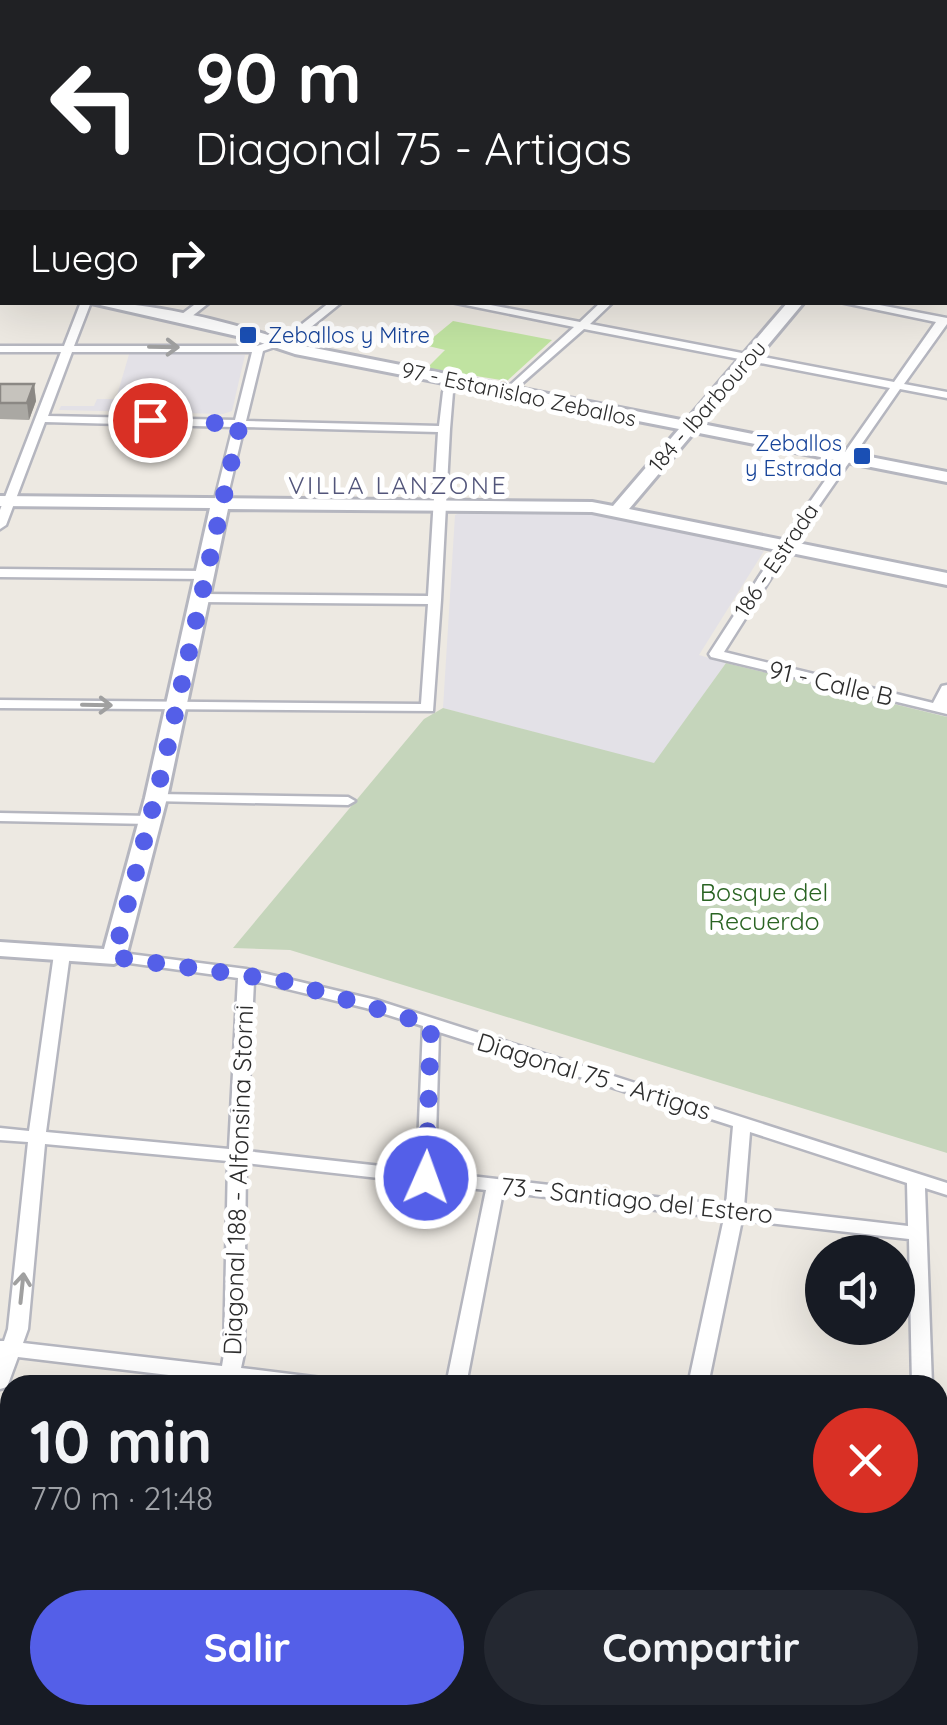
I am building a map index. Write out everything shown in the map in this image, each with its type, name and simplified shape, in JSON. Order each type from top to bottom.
[{"type":"street","points":[[0,525],[5,501],[89,305]]},
{"type":"street","name":"97 - Estanislao Zeballos","points":[[106,305],[687,428],[947,477]]},
{"type":"street","points":[[182,319],[202,305]]},
{"type":"street","points":[[0,348],[258,349],[291,338],[334,305]]},
{"type":"street","points":[[472,305],[947,395]]},
{"type":"street","points":[[511,390],[605,305]]},
{"type":"street","name":"184 - Ibarbourou","points":[[619,510],[794,305]]},
{"type":"street","points":[[861,305],[945,321]]},
{"type":"street","name":"186 - Estrada","points":[[716,654],[846,458],[945,321]]},
{"type":"street","points":[[114,957],[156,798],[258,349]]},
{"type":"street","points":[[0,704],[428,708],[444,429],[448,392],[454,380]]},
{"type":"street","points":[[42,419],[444,429]]},
{"type":"street","points":[[5,501],[619,510],[947,578]]},
{"type":"street","points":[[0,573],[205,575]]},
{"type":"street","points":[[201,598],[435,600]]},
{"type":"street","name":"91 - Calle B","points":[[716,654],[942,709]]},
{"type":"street","points":[[942,709],[947,689]]},
{"type":"street","points":[[156,798],[348,801]]},
{"type":"street","points":[[0,818],[150,820]]},
{"type":"street","name":"Diagonal 75 - Artigas","points":[[0,949],[114,957],[246,974],[370,1004],[947,1188]]},
{"type":"street","points":[[1,1375],[62,954]]},
{"type":"street","name":"Diagonal 188 - Alfonsina Storni","points":[[231,1375],[246,974]]},
{"type":"street","points":[[426,1178],[431,1025]]},
{"type":"street","points":[[700,1375],[735,1210],[742,1122]]},
{"type":"street","name":"73 - Santiago del Estero","points":[[0,1134],[237,1156],[916,1232]]},
{"type":"street","points":[[916,1179],[922,1375]]},
{"type":"street","points":[[458,1375],[496,1184]]},
{"type":"street","points":[[7,1349],[188,1375]]},
{"type":"shaded area","points":[[130,351],[245,355],[232,411],[223,414],[59,410],[61,406],[94,406],[97,399],[116,399]]},
{"type":"shaded area","points":[[601,514],[764,551],[699,655],[726,663],[654,764],[443,708],[455,515]]},
{"type":"green space","points":[[453,321],[552,340],[507,381],[427,368],[445,350],[424,345]]},
{"type":"green space","name":"Bosque del Recuerdo","points":[[726,663],[947,717],[947,1153],[290,950],[233,948],[424,719],[443,708],[654,763]]},
{"type":"building","points":[[0,384],[34,384],[27,403],[0,403]]},
{"type":"place","name":"Zeballos y Mitre","points":[[248,335]]},
{"type":"place","name":"Zeballos y Estrada","points":[[862,456]]},
{"type":"district","name":"VILLA LANZONE","points":[[398,485]]},
{"type":"route","points":[[150,420],[240,424],[163,768],[114,957],[284,981],[431,1025],[426,1178]]}]
